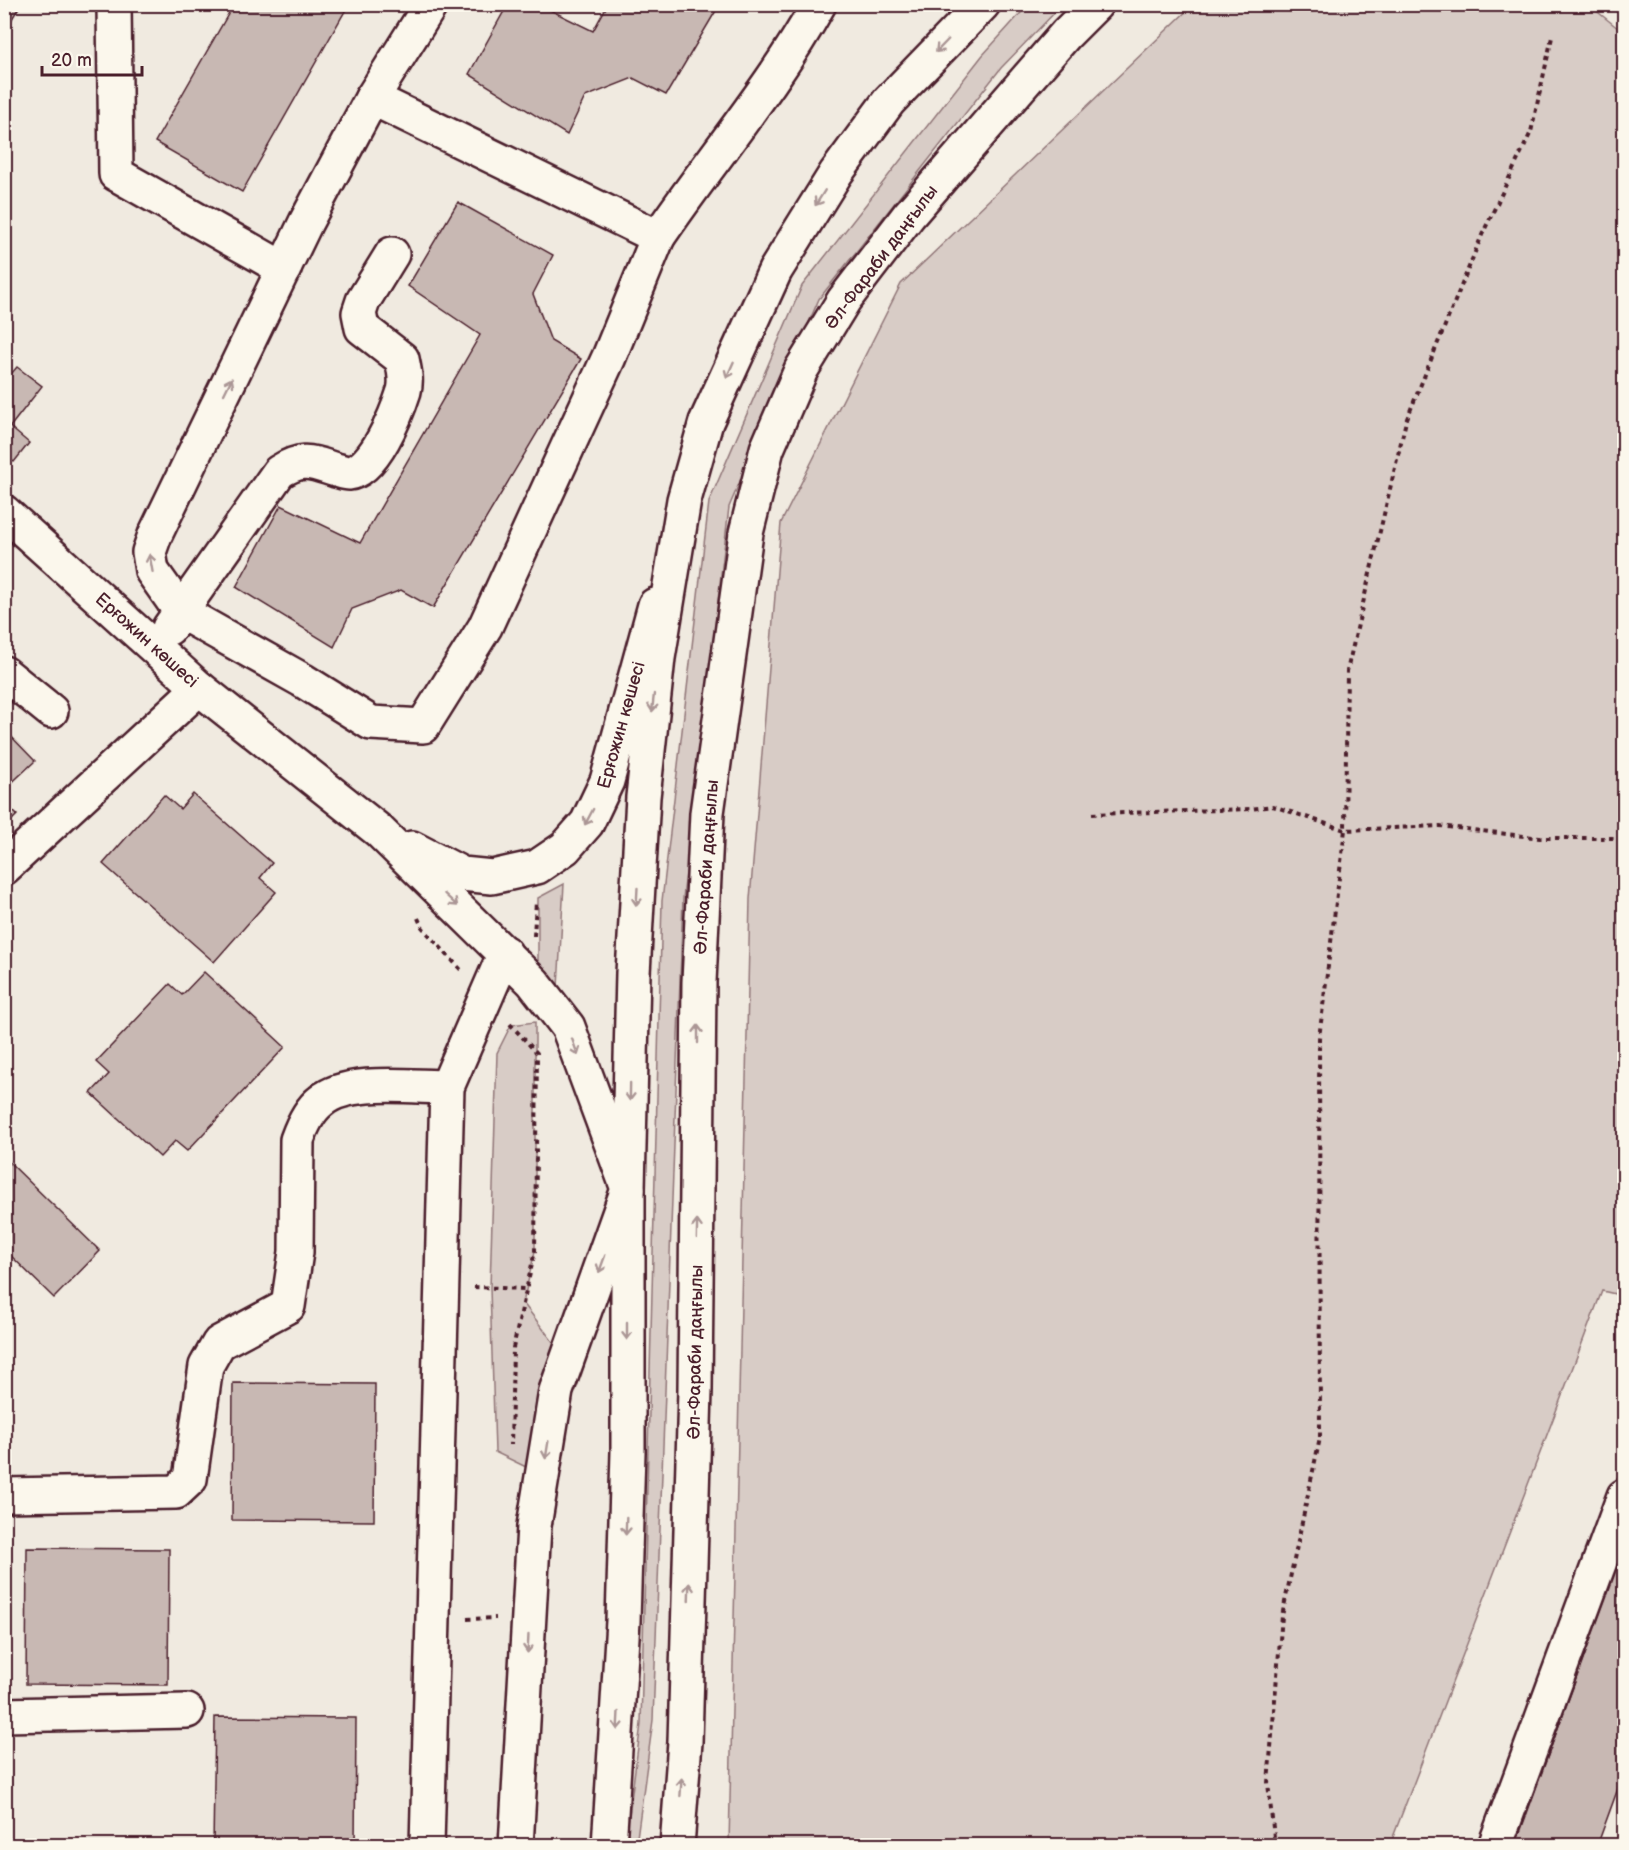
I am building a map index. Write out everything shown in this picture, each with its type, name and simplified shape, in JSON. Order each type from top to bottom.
[{"type":"main road","points":[[114,4],[116,174],[284,269]]},
{"type":"main road","points":[[431,4],[372,98],[306,222],[149,552],[152,571],[181,612],[302,680],[371,723],[423,726],[485,627],[609,357],[658,237],[792,52],[819,4]]},
{"type":"main road","points":[[609,1845],[617,1739],[628,1463],[628,1189],[633,974],[643,797],[658,658],[684,500],[706,422],[775,271],[836,173],[889,100],[983,4]]},
{"type":"main road","name":"Әл-Фараби даңғылы","points":[[677,1845],[685,1742],[694,1425],[699,982],[706,823],[746,532],[767,449],[801,370],[844,300],[909,214],[1066,34],[1096,4]]},
{"type":"main road","points":[[372,98],[658,237]]},
{"type":"main road","points":[[152,643],[167,631],[279,472],[295,462],[311,462],[348,473],[363,469],[375,455],[404,391],[405,377],[402,359],[362,328],[359,313],[363,301],[392,254]]},
{"type":"main road","name":"Ерғожин көшесі","points":[[378,830],[462,874],[492,877],[537,867],[565,848],[587,823],[607,781],[684,500]]},
{"type":"main road","name":"Ерғожин көшесі","points":[[4,512],[152,643],[199,688],[378,830],[519,947],[533,982],[568,1027],[628,1189]]},
{"type":"main road","points":[[4,673],[51,711]]},
{"type":"main road","points":[[4,868],[199,688]]},
{"type":"main road","points":[[427,1845],[447,1087],[486,998],[519,947]]},
{"type":"main road","points":[[4,1495],[176,1492],[190,1479],[206,1366],[219,1343],[288,1306],[296,1252],[297,1140],[304,1123],[320,1101],[341,1090],[357,1087],[447,1087]]},
{"type":"main road","points":[[516,1845],[534,1526],[554,1402],[628,1189]]},
{"type":"main road","points":[[1495,1845],[1624,1496]]},
{"type":"main road","points":[[4,1715],[187,1711]]},
{"type":"path","points":[[1275,1845],[1269,1783],[1282,1616],[1320,1438],[1319,1038],[1345,830],[1347,670],[1406,421],[1482,235],[1531,132],[1552,37]]},
{"type":"path","points":[[1092,814],[1250,809],[1273,806],[1345,830],[1440,826],[1540,838],[1624,838]]},
{"type":"path","points":[[519,947],[536,897]]},
{"type":"path","points":[[417,916],[422,927],[537,1053],[535,1251],[513,1348],[510,1454]]},
{"type":"path","points":[[471,1287],[526,1289]]},
{"type":"path","points":[[465,1619],[506,1618]]},
{"type":"shaded area","points":[[1028,5],[1062,5],[1001,68],[819,299],[729,507],[683,898],[653,1720],[636,1845],[625,1846],[641,1724],[662,901],[709,502],[802,286],[982,56]]},
{"type":"shaded area","points":[[1193,5],[1589,5],[1624,33],[1624,1296],[1602,1291],[1390,1845],[729,1845],[750,899],[781,523],[901,284]]},
{"type":"shaded area","points":[[564,884],[557,1004],[538,968],[538,898]]},
{"type":"shaded area","points":[[535,1022],[535,1251],[523,1303],[557,1347],[543,1471],[526,1467],[495,1452],[490,1288],[497,1053],[511,1025]]},
{"type":"building","points":[[4,4],[21,4],[4,32]]},
{"type":"building","points":[[234,4],[349,4],[242,192],[155,142]]},
{"type":"building","points":[[508,4],[538,4],[593,31],[608,4],[720,4],[666,95],[633,78],[585,97],[567,135],[469,74]]},
{"type":"building","points":[[458,202],[553,255],[533,294],[551,341],[581,359],[433,608],[401,590],[352,609],[334,647],[236,587],[281,505],[360,543],[480,335],[408,286]]},
{"type":"building","points":[[17,367],[42,386],[10,427],[29,443],[14,462],[4,455],[4,382]]},
{"type":"building","points":[[4,729],[35,761],[4,790]]},
{"type":"building","points":[[193,794],[272,863],[260,878],[276,892],[214,962],[103,864],[164,795],[180,809]]},
{"type":"building","points":[[4,802],[17,815],[4,828]]},
{"type":"building","points":[[204,972],[285,1047],[187,1151],[175,1141],[160,1157],[91,1093],[109,1074],[96,1062],[170,984],[182,995]]},
{"type":"building","points":[[4,1157],[100,1251],[54,1298],[4,1249]]},
{"type":"building","points":[[233,1383],[375,1384],[374,1521],[232,1520]]},
{"type":"building","points":[[1624,1547],[1624,1772],[1597,1846],[1515,1846]]},
{"type":"building","points":[[27,1548],[169,1549],[168,1685],[26,1684]]},
{"type":"building","points":[[215,1717],[356,1718],[355,1846],[213,1846]]}]
